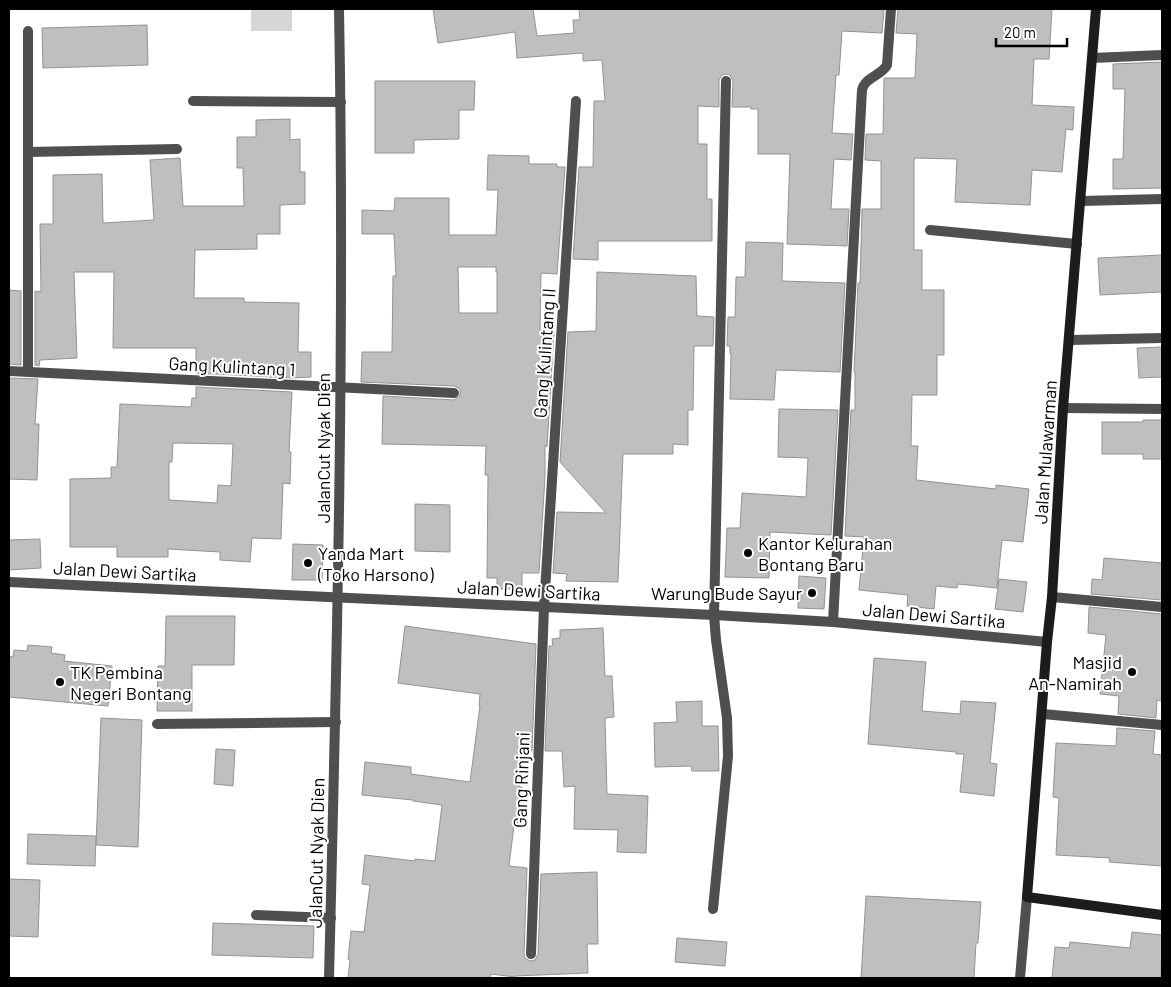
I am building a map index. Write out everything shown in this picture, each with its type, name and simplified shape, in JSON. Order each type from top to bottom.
[{"type":"street","name":"JalanCut Nyak Dien","points":[[330,978],[339,597],[341,102],[339,9]]},
{"type":"street","points":[[833,622],[862,90],[866,82],[884,70],[887,65],[891,9]]},
{"type":"street","name":"Jalan Mulawarman","points":[[1020,978],[1043,714],[1063,408],[1096,9]]},
{"type":"street","points":[[28,31],[28,371]]},
{"type":"street","points":[[1092,58],[1162,55]]},
{"type":"street","points":[[713,909],[728,756],[727,718],[714,614],[726,81]]},
{"type":"street","points":[[193,101],[341,102]]},
{"type":"street","name":"Gang Kulintang II","points":[[544,607],[576,101]]},
{"type":"street","points":[[28,152],[177,149]]},
{"type":"street","points":[[1081,201],[1162,199]]},
{"type":"street","points":[[930,230],[1078,244]]},
{"type":"street","points":[[1070,340],[1162,338]]},
{"type":"street","name":"Gang Kulintang 1","points":[[9,371],[454,393]]},
{"type":"street","points":[[1063,408],[1162,409]]},
{"type":"street","name":"Jalan Dewi Sartika","points":[[9,582],[714,614],[833,622],[1047,642]]},
{"type":"street","points":[[1052,596],[1162,607]]},
{"type":"street","name":"Gang Rinjani","points":[[531,954],[544,607]]},
{"type":"street","points":[[1043,714],[1162,725]]},
{"type":"street","points":[[157,724],[336,722]]},
{"type":"street","points":[[1027,897],[1162,915]]},
{"type":"street","points":[[256,915],[331,918]]},
{"type":"shaded area","points":[[251,9],[292,9],[292,31],[251,31]]},
{"type":"building","points":[[433,9],[533,9],[537,36],[574,33],[573,20],[580,20],[579,9],[884,9],[882,33],[842,31],[839,75],[836,75],[832,133],[853,134],[851,160],[834,159],[831,209],[849,209],[847,246],[787,244],[790,154],[758,154],[758,109],[732,107],[733,81],[730,75],[726,74],[722,75],[719,80],[719,107],[698,106],[698,144],[707,144],[707,199],[712,199],[712,241],[598,241],[598,260],[573,259],[579,167],[593,167],[594,101],[605,101],[602,60],[583,61],[583,53],[517,58],[515,32],[438,43]]},
{"type":"building","points":[[898,9],[1052,9],[1049,59],[1034,59],[1032,105],[1074,107],[1073,130],[1066,129],[1062,172],[1032,170],[1030,205],[955,202],[957,159],[915,158],[914,160],[914,250],[922,250],[922,290],[944,290],[944,355],[937,355],[937,395],[912,395],[911,446],[918,446],[916,480],[996,489],[996,485],[1029,489],[1023,542],[1002,540],[997,588],[958,584],[957,588],[936,586],[934,609],[907,606],[908,595],[859,590],[864,537],[845,536],[851,410],[855,410],[854,372],[858,283],[860,283],[862,209],[881,209],[881,161],[865,160],[866,134],[883,134],[884,78],[915,78],[917,34],[896,33]]},
{"type":"building","points":[[147,25],[148,65],[43,68],[42,28]]},
{"type":"building","points":[[1162,62],[1162,188],[1113,189],[1113,159],[1123,159],[1125,89],[1113,89],[1113,64]]},
{"type":"building","points":[[375,81],[475,81],[474,110],[459,110],[459,139],[414,140],[414,153],[375,153]]},
{"type":"building","points":[[290,119],[290,140],[300,139],[300,172],[305,172],[305,204],[280,205],[280,234],[257,234],[257,249],[195,250],[194,298],[244,298],[244,302],[299,303],[298,352],[311,352],[311,377],[293,378],[196,373],[196,348],[113,348],[114,272],[74,272],[77,358],[40,360],[39,366],[35,365],[35,291],[41,292],[40,224],[53,224],[53,175],[102,174],[103,223],[154,220],[150,160],[180,158],[183,206],[244,206],[243,168],[237,168],[237,137],[256,137],[256,120]]},
{"type":"building","points":[[488,155],[529,156],[529,164],[557,164],[557,167],[565,167],[557,274],[541,273],[540,332],[554,332],[547,447],[545,445],[539,573],[522,573],[522,589],[497,589],[497,578],[487,578],[488,475],[485,475],[486,446],[382,444],[383,396],[454,400],[460,396],[460,389],[454,386],[361,382],[362,352],[392,352],[393,276],[396,276],[394,234],[362,234],[362,210],[394,211],[395,198],[449,198],[449,235],[496,235],[498,190],[487,190]],"holes":[[[458,267],[496,267],[497,313],[459,313]]]},
{"type":"building","points":[[746,242],[783,243],[782,281],[845,283],[840,372],[776,370],[774,400],[730,399],[731,354],[730,346],[727,346],[728,317],[735,317],[736,277],[745,277]]},
{"type":"building","points":[[1162,255],[1162,292],[1100,295],[1098,258]]},
{"type":"building","points":[[597,272],[696,276],[697,316],[714,317],[713,346],[694,346],[693,410],[688,410],[688,445],[673,444],[673,454],[623,454],[618,582],[566,581],[567,574],[553,573],[557,512],[606,513],[560,462],[568,332],[596,331]]},
{"type":"building","points":[[9,290],[21,291],[21,365],[9,364]]},
{"type":"building","points":[[1162,347],[1162,377],[1139,378],[1137,348]]},
{"type":"building","points":[[9,378],[38,379],[35,424],[39,424],[37,480],[9,479]]},
{"type":"building","points":[[196,387],[292,392],[289,452],[291,452],[290,484],[283,483],[281,539],[252,538],[250,562],[220,560],[220,552],[168,549],[168,557],[117,557],[117,547],[70,547],[70,479],[111,478],[111,467],[117,467],[120,404],[191,407],[192,398],[196,398]],"holes":[[[173,443],[233,444],[231,486],[218,485],[217,503],[169,500],[169,462],[172,462]]]},
{"type":"building","points":[[779,409],[838,410],[831,535],[770,532],[769,578],[725,577],[727,528],[740,528],[742,493],[806,497],[808,458],[778,457]]},
{"type":"building","points":[[1143,420],[1162,420],[1162,459],[1143,459],[1143,454],[1102,454],[1102,422],[1143,422]]},
{"type":"building","points":[[415,504],[450,505],[450,552],[415,551]]},
{"type":"building","points":[[40,539],[41,568],[9,570],[9,540]]},
{"type":"building","name":"Yanda Mart (Toko Harsono)","points":[[293,544],[323,545],[322,580],[292,580]]},
{"type":"building","points":[[1104,558],[1162,563],[1162,600],[1091,594],[1092,579],[1102,580]]},
{"type":"building","name":"Warung Bude Sayur","points":[[799,576],[826,578],[824,609],[798,608]]},
{"type":"building","points":[[999,579],[1027,582],[1023,612],[995,609]]},
{"type":"building","points":[[1089,607],[1162,614],[1162,701],[1157,700],[1156,718],[1118,714],[1119,696],[1100,694],[1106,635],[1088,633]]},
{"type":"building","points":[[166,616],[235,616],[234,665],[192,665],[192,711],[157,711],[158,666],[165,666]]},
{"type":"building","points":[[405,626],[536,644],[532,751],[523,751],[519,787],[522,787],[517,826],[514,825],[509,866],[527,868],[524,954],[525,958],[530,961],[535,960],[538,954],[541,874],[597,872],[598,944],[587,944],[588,973],[515,977],[491,974],[490,978],[348,978],[351,931],[364,932],[370,885],[362,884],[365,855],[415,861],[415,859],[435,861],[442,805],[362,795],[365,762],[411,767],[411,774],[470,782],[480,694],[398,683]]},
{"type":"building","points":[[603,628],[605,676],[612,676],[614,717],[605,718],[607,794],[648,796],[646,853],[617,852],[618,830],[574,829],[575,786],[564,787],[562,751],[545,751],[549,646],[553,646],[552,639],[560,638],[560,630]]},
{"type":"building","name":"TK Pembina Negeri Bontang","points":[[28,645],[52,647],[51,653],[65,655],[64,661],[112,666],[108,706],[9,697],[9,656],[13,657],[14,650],[27,651]]},
{"type":"building","points":[[874,658],[926,662],[922,711],[960,714],[961,701],[996,703],[990,763],[997,764],[994,796],[960,792],[964,754],[868,744]]},
{"type":"building","points":[[702,701],[702,726],[718,726],[719,771],[692,771],[691,766],[655,767],[654,723],[677,722],[676,702]]},
{"type":"building","points":[[101,718],[142,720],[138,847],[96,845]]},
{"type":"building","points":[[1117,728],[1155,731],[1153,754],[1162,755],[1162,866],[1109,862],[1110,858],[1056,855],[1059,798],[1053,797],[1056,743],[1116,746]]},
{"type":"building","points":[[216,749],[235,750],[233,786],[214,784]]},
{"type":"building","points":[[28,834],[96,836],[95,866],[27,864]]},
{"type":"building","points":[[9,879],[40,880],[38,937],[9,936]]},
{"type":"building","points":[[866,896],[981,902],[974,978],[861,978]]},
{"type":"building","points":[[213,923],[314,926],[313,958],[212,955]]},
{"type":"building","points":[[1132,932],[1162,935],[1161,978],[1052,978],[1055,947],[1069,948],[1070,942],[1130,948]]},
{"type":"building","points":[[677,938],[727,942],[725,966],[675,962]]},
{"type":"place","name":"Kantor Kelurahan Bontang Baru","points":[[748,553]]},
{"type":"place","name":"Yanda Mart (Toko Harsono)","points":[[308,563]]},
{"type":"place","name":"Warung Bude Sayur","points":[[812,593]]},
{"type":"place","name":"Masjid An-Namirah","points":[[1132,672]]},
{"type":"place","name":"TK Pembina Negeri Bontang","points":[[60,682]]}]
